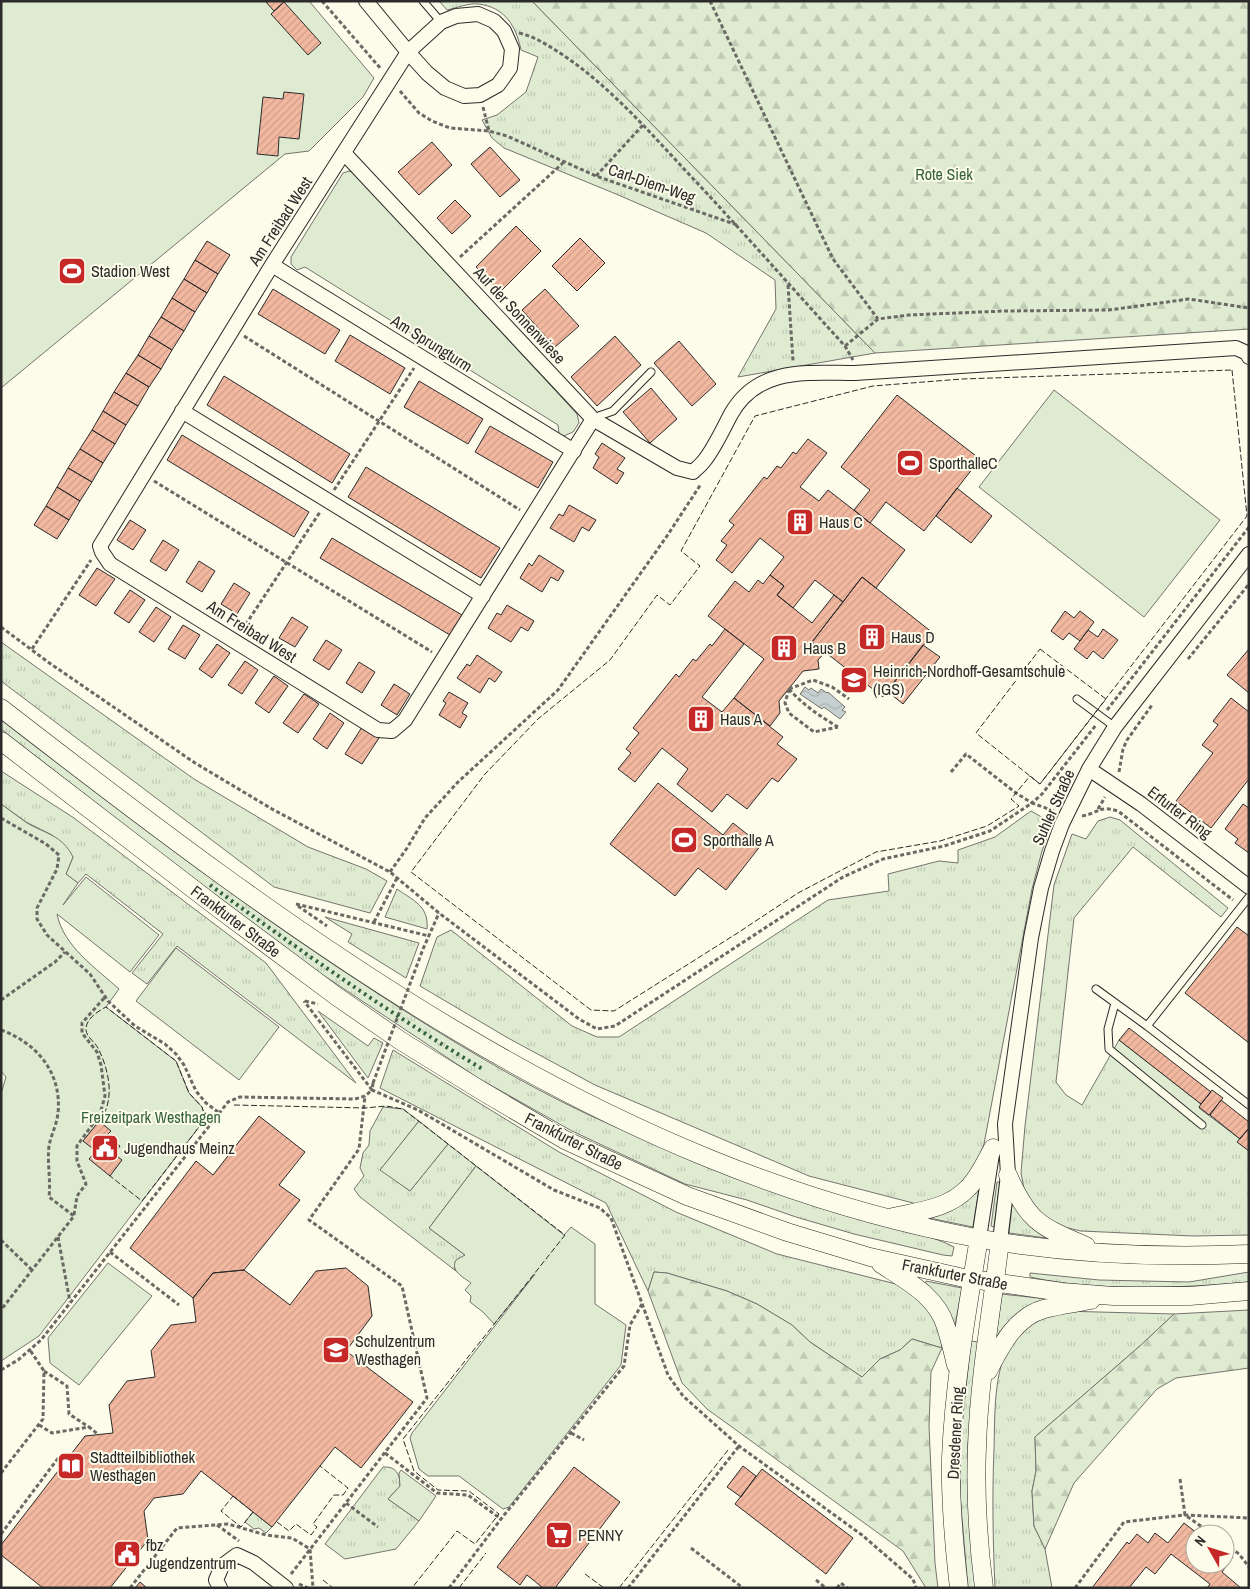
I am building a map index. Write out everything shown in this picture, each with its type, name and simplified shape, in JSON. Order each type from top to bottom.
[{"type":"street","points":[[366,1],[408,52],[427,73],[445,88],[464,96],[480,95],[498,85],[510,68],[512,49],[504,32],[494,21],[478,14],[456,16],[441,22],[408,52]]},
{"type":"street","name":"Am Freibad West","points":[[408,52],[272,265],[143,474],[100,546],[102,552],[110,564],[378,730],[392,731],[405,720],[593,418]]},
{"type":"street","name":"Auf der Sonnenwiese","points":[[344,152],[593,418],[677,468],[693,472],[704,461],[735,407],[745,394],[757,385],[794,373],[855,373],[1236,348],[1247,353],[1249,356]]},
{"type":"street","name":"Am Sprungturm","points":[[272,265],[574,451]]},
{"type":"street","points":[[182,411],[483,596]]},
{"type":"street","name":"Suhler Straße","points":[[1000,1242],[1008,1175],[1005,1124],[1031,938],[1041,888],[1052,851],[1066,814],[1089,768],[1115,727],[1249,554]]},
{"type":"street","name":"Frankfurter Straße","points":[[1,708],[253,898],[316,943],[414,1007],[499,1057],[587,1103],[660,1138],[718,1162],[805,1193],[887,1218],[979,1238],[1000,1242],[1100,1252],[1206,1256],[1249,1254]]},
{"type":"street","name":"Frankfurter Straße","points":[[1,740],[218,908],[336,996],[401,1041],[565,1140],[687,1196],[787,1232],[870,1257],[995,1283],[1062,1292],[1113,1296],[1190,1296],[1249,1291]]},
{"type":"street","name":"Erfurter Ring","points":[[1089,768],[1141,804],[1249,887]]},
{"type":"street","name":"Suhler Straße","points":[[979,1238],[993,1148],[1005,1124]]},
{"type":"street","points":[[887,1218],[941,1206],[956,1198],[969,1187],[980,1172],[993,1148]]},
{"type":"street","points":[[1008,1175],[1026,1210],[1037,1222],[1054,1232],[1100,1252]]},
{"type":"street","name":"Dresdener Ring","points":[[959,1588],[951,1460],[958,1375],[979,1238]]},
{"type":"street","name":"Dresdener Ring","points":[[984,1588],[978,1529],[977,1445],[1000,1242]]},
{"type":"street","points":[[870,1257],[916,1287],[940,1313],[946,1326],[958,1375]]},
{"type":"street","points":[[983,1380],[1004,1341],[1025,1318],[1043,1309],[1113,1296]]},
{"type":"street","points":[[220,1588],[216,1580],[222,1566],[237,1555],[254,1563],[284,1586]]},
{"type":"lane","points":[[423,1],[441,22]]},
{"type":"lane","points":[[593,418],[613,411],[651,372]]},
{"type":"lane","points":[[1077,699],[1115,727]]},
{"type":"lane","points":[[1147,1026],[1249,897]]},
{"type":"lane","points":[[1096,989],[1249,1105]]},
{"type":"lane","points":[[1116,1003],[1108,1029],[1109,1049],[1202,1125]]},
{"type":"path","points":[[710,1],[833,259],[878,319]]},
{"type":"path","points":[[504,32],[520,33],[538,39],[592,75],[643,125],[737,226]]},
{"type":"path","name":"Carl-Diem-Weg","points":[[480,95],[489,131],[507,136],[596,176],[737,226],[845,346],[854,362]]},
{"type":"path","points":[[596,176],[643,125]]},
{"type":"path","points":[[451,266],[564,162]]},
{"type":"path","points":[[845,346],[878,319],[908,316],[1004,311],[1109,310],[1190,300],[1249,308]]},
{"type":"path","points":[[233,329],[532,517]]},
{"type":"path","points":[[235,641],[421,357]]},
{"type":"path","points":[[143,474],[444,659]]},
{"type":"path","points":[[390,872],[425,818],[452,789],[558,690],[704,482]]},
{"type":"path","points":[[1,627],[48,662],[195,763],[272,809],[390,872],[439,913],[579,1019],[597,1029],[615,1026],[843,877],[883,860],[944,846],[990,831],[1032,803],[1042,794],[1249,527]]},
{"type":"path","points":[[32,649],[100,546]]},
{"type":"path","points":[[1182,666],[1249,584]]},
{"type":"path","points":[[789,688],[813,680],[832,687],[848,699]]},
{"type":"path","points":[[789,688],[798,700],[838,727],[814,732],[789,713],[785,703],[789,688]]},
{"type":"path","points":[[1098,810],[1119,772],[1122,749],[1158,698]]},
{"type":"path","points":[[951,772],[966,754],[1016,793],[1032,803],[1076,817],[1107,808],[1118,811],[1242,907]]},
{"type":"path","points":[[1,818],[46,844],[59,855],[57,869],[37,908],[37,919],[47,935],[90,974],[105,997],[135,1026],[165,1044],[176,1054],[184,1065],[196,1091],[206,1103],[218,1112]]},
{"type":"path","points":[[374,922],[397,878]]},
{"type":"path","points":[[327,926],[296,904],[429,936]]},
{"type":"path","points":[[1,1370],[18,1360],[41,1340],[218,1112],[228,1102],[240,1097],[355,1099],[365,1096],[372,1090],[423,949],[439,913]]},
{"type":"path","points":[[1,1000],[55,962],[65,952]]},
{"type":"path","points":[[1,1310],[74,1216],[77,1196],[86,1184],[78,1161],[77,1146],[100,1114],[105,1096],[105,1083],[97,1052],[82,1033],[81,1027],[82,1023],[105,997]]},
{"type":"path","points":[[304,1001],[372,1090],[418,1110],[554,1190],[600,1208],[611,1218],[668,1375],[683,1396],[739,1446],[862,1535],[913,1578],[916,1588]]},
{"type":"path","points":[[1,1030],[18,1037],[40,1056],[54,1077],[58,1104],[56,1124],[49,1149],[50,1197],[74,1216]]},
{"type":"path","points":[[284,1586],[310,1549],[427,1398],[402,1286],[309,1220],[359,1149],[365,1096]]},
{"type":"path","points":[[58,1237],[70,1302]]},
{"type":"path","points":[[1,1240],[32,1270]]},
{"type":"path","points":[[110,1252],[179,1306]]},
{"type":"path","points":[[449,1588],[501,1519],[624,1366],[630,1325],[642,1304]]},
{"type":"path","points":[[30,1350],[44,1371],[67,1386],[69,1414],[100,1435]]},
{"type":"path","points":[[1,1473],[43,1419],[44,1371]]},
{"type":"path","points":[[39,1424],[52,1433],[89,1427]]},
{"type":"path","points":[[570,1434],[584,1440]]},
{"type":"path","points":[[628,1588],[739,1446]]},
{"type":"path","points":[[385,1453],[438,1494],[468,1495],[501,1519]]},
{"type":"path","points":[[1,1534],[59,1457],[65,1462]]},
{"type":"path","points":[[1180,1479],[1185,1515],[1198,1524]]},
{"type":"path","points":[[346,1503],[378,1527]]},
{"type":"path","points":[[1075,1588],[1124,1522],[1185,1515],[1249,1518]]},
{"type":"path","points":[[1243,1518],[1249,1522]]},
{"type":"path","points":[[130,1588],[177,1528],[228,1524],[266,1535],[292,1538],[310,1549]]},
{"type":"path","points":[[691,1548],[743,1588]]},
{"type":"path","points":[[310,1549],[313,1588]]},
{"type":"path","points":[[1235,1552],[1249,1567]]},
{"type":"path","points":[[816,1580],[826,1588]]},
{"type":"path","points":[[837,1588],[841,1583],[848,1588]]},
{"type":"green space","name":"Stadion West","points":[[1,1],[309,1],[374,78],[363,97],[309,151],[285,154],[1,388]]},
{"type":"green space","points":[[439,1],[532,1],[875,353],[738,377],[776,309],[775,280],[706,233],[504,148],[492,138],[482,120],[497,115],[526,92],[538,57],[521,50],[516,33],[508,19],[495,9],[474,4],[447,10]]},
{"type":"green space","name":"Rote Siek","points":[[532,1],[1249,1],[1249,329],[875,353]]},
{"type":"green space","points":[[349,171],[354,173],[577,414],[579,423],[573,432],[564,436],[559,434],[558,425],[305,267],[297,270],[291,264],[291,257],[343,173]]},
{"type":"green space","points":[[1054,390],[1220,520],[1144,617],[979,487]]},
{"type":"green space","points":[[1,642],[194,779],[308,847],[366,869],[387,881],[370,913],[274,887],[1,681]]},
{"type":"green space","points":[[1,720],[143,828],[287,933],[459,1045],[510,1074],[587,1114],[693,1160],[747,1182],[822,1208],[938,1240],[954,1247],[952,1256],[854,1234],[747,1200],[685,1184],[572,1131],[478,1078],[323,975],[156,850],[1,729]]},
{"type":"green space","points":[[1,771],[74,818],[266,963],[356,1083],[177,946],[147,984],[132,973],[163,934],[86,874],[78,883],[66,874],[73,857],[52,835],[26,822],[1,804]]},
{"type":"green space","name":"Freizeitpark Westhagen","points":[[1,804],[27,823],[59,839],[69,850],[73,857],[66,874],[78,883],[63,905],[86,877],[159,935],[130,972],[57,914],[60,926],[73,947],[119,989],[106,1007],[176,1061],[189,1093],[202,1107],[205,1116],[199,1127],[39,1336],[1,1361],[1,1094],[6,1077],[1,1071]]},
{"type":"green space","points":[[1031,811],[1052,823],[1032,889],[984,1144],[975,1168],[953,1193],[917,1204],[809,1176],[595,1085],[508,1038],[420,986],[437,937],[451,930],[572,1026],[597,1037],[619,1037],[828,900],[889,891],[888,874],[939,861],[958,863],[958,850],[995,837]]},
{"type":"green space","points":[[1110,817],[1120,820],[1228,908],[1221,917],[1133,847],[1074,918],[1056,1082],[1066,1095],[1082,1105],[1119,1040],[1201,1104],[1199,1108],[1240,1139],[1238,1142],[1249,1151],[1249,1235],[1193,1236],[1081,1231],[1059,1226],[1042,1216],[1031,1203],[1024,1189],[1021,1173],[1025,1126],[1054,885],[1072,834],[1086,839],[1098,821]]},
{"type":"green space","points":[[397,889],[423,909],[426,915],[427,929],[385,917]]},
{"type":"green space","points":[[325,917],[419,943],[406,978],[348,942],[352,934]]},
{"type":"green space","points":[[176,948],[279,1027],[239,1080],[136,1001]]},
{"type":"green space","points":[[318,1011],[368,1046],[374,1038],[383,1043],[368,1078]]},
{"type":"green space","points":[[393,1050],[559,1152],[676,1212],[777,1254],[896,1284],[924,1302],[940,1332],[942,1348],[912,1339],[900,1350],[880,1359],[862,1377],[810,1342],[792,1325],[757,1304],[727,1291],[667,1273],[654,1272],[648,1291],[606,1203],[380,1088]]},
{"type":"green space","points":[[383,1107],[403,1109],[419,1121],[381,1169],[410,1191],[448,1144],[476,1166],[429,1228],[465,1255],[454,1268],[456,1271],[360,1197],[354,1189],[364,1176],[360,1168],[363,1153],[369,1145],[370,1131]]},
{"type":"green space","points":[[419,1121],[448,1144],[410,1191],[380,1170]]},
{"type":"green space","points":[[476,1166],[564,1235],[571,1227],[595,1244],[595,1304],[626,1325],[621,1365],[509,1507],[503,1509],[459,1476],[428,1476],[419,1469],[410,1438],[535,1274],[494,1324],[470,1302],[471,1296],[465,1290],[471,1283],[456,1271],[456,1260],[465,1255],[429,1228]]},
{"type":"green space","points":[[997,1182],[1000,1182],[994,1227],[991,1226]]},
{"type":"green space","points":[[978,1188],[973,1227],[929,1218]]},
{"type":"green space","points":[[1012,1204],[1034,1228],[1046,1238],[1009,1233]]},
{"type":"green space","points":[[108,1263],[152,1296],[79,1385],[50,1363],[48,1338]]},
{"type":"green space","points":[[654,1272],[667,1273],[727,1291],[757,1304],[792,1325],[810,1342],[862,1377],[880,1359],[900,1350],[912,1339],[942,1348],[931,1372],[929,1426],[935,1563],[938,1588],[926,1588],[903,1551],[707,1409],[682,1383],[648,1291]]},
{"type":"green space","points":[[1249,1272],[1249,1282],[1167,1287],[1083,1285],[1030,1277],[1030,1273],[1099,1280],[1189,1282]]},
{"type":"green space","points":[[926,1281],[962,1288],[955,1325],[951,1325],[925,1285]]},
{"type":"green space","points":[[1002,1294],[1047,1299],[999,1337],[996,1336]]},
{"type":"green space","points":[[1249,1310],[1249,1368],[1176,1378],[1157,1389],[1074,1483],[1045,1549],[1034,1526],[1032,1491],[1036,1471],[1035,1437],[1174,1314]]},
{"type":"green space","points":[[1061,1311],[1174,1314],[1035,1437],[1036,1471],[1032,1491],[1034,1526],[1045,1549],[1052,1588],[995,1588],[993,1502],[995,1422],[996,1393],[1001,1365],[1012,1339],[1022,1328],[1034,1320]]},
{"type":"green space","points":[[971,1341],[979,1342],[968,1444],[968,1496],[976,1588],[968,1588],[960,1494],[960,1444]]},
{"type":"green space","points":[[383,1467],[394,1469],[398,1474],[400,1482],[400,1486],[388,1499],[419,1521],[396,1549],[345,1559],[325,1544]]},
{"type":"green space","points":[[401,1470],[436,1496],[419,1521],[388,1499],[400,1486],[399,1473]]},
{"type":"green space","points":[[253,1512],[272,1527],[266,1533],[259,1528],[254,1529],[245,1522]]},
{"type":"water","points":[[805,687],[809,690],[811,688],[818,693],[821,689],[828,692],[845,707],[842,710],[846,712],[840,719],[824,707],[822,709],[800,694]]},
{"type":"building","points":[[265,1],[283,1],[284,2],[274,11]]},
{"type":"building","points":[[284,2],[321,43],[308,55],[271,14]]},
{"type":"building","points":[[284,92],[304,94],[299,139],[279,137],[278,156],[257,154],[263,97],[283,99]]},
{"type":"building","points":[[432,142],[452,165],[419,195],[398,172]]},
{"type":"building","points":[[490,147],[520,180],[500,197],[471,164]]},
{"type":"building","points":[[455,200],[471,216],[452,234],[437,218]]},
{"type":"building","points":[[516,226],[541,251],[500,292],[476,267]]},
{"type":"building","points":[[580,238],[605,263],[577,291],[552,266]]},
{"type":"building","points":[[207,241],[230,255],[218,274],[195,260]]},
{"type":"building","points":[[195,260],[218,274],[207,293],[184,279]]},
{"type":"building","points":[[184,279],[207,293],[195,312],[172,298]]},
{"type":"building","points":[[273,289],[340,330],[325,354],[258,314]]},
{"type":"building","points":[[545,289],[579,326],[555,347],[522,310]]},
{"type":"building","points":[[172,298],[195,312],[184,331],[161,317]]},
{"type":"building","points":[[161,317],[184,331],[172,350],[149,336]]},
{"type":"building","points":[[350,335],[405,368],[390,394],[335,361]]},
{"type":"building","points":[[149,336],[172,350],[161,369],[138,355]]},
{"type":"building","points":[[615,336],[641,365],[597,406],[571,377]]},
{"type":"building","points":[[679,341],[716,384],[692,406],[654,363]]},
{"type":"building","points":[[138,355],[161,369],[149,387],[126,373]]},
{"type":"building","points":[[126,373],[149,387],[138,406],[114,392]]},
{"type":"building","points":[[224,376],[350,454],[332,483],[207,405]]},
{"type":"building","points":[[419,381],[483,419],[468,444],[404,407]]},
{"type":"building","points":[[651,388],[677,419],[650,443],[623,412]]},
{"type":"building","points":[[114,392],[138,406],[126,425],[103,411]]},
{"type":"building","name":"SporthalleC","points":[[897,395],[980,459],[924,531],[886,502],[870,523],[854,510],[870,490],[841,467]]},
{"type":"building","points":[[103,411],[126,425],[115,444],[92,430]]},
{"type":"building","points":[[490,426],[553,462],[538,488],[475,452]]},
{"type":"building","points":[[92,430],[115,444],[103,463],[80,449]]},
{"type":"building","points":[[182,435],[309,512],[294,537],[167,460]]},
{"type":"building","name":"Haus C","points":[[808,439],[827,453],[800,487],[819,501],[828,490],[905,550],[876,588],[862,577],[843,602],[815,580],[793,608],[777,595],[784,586],[770,575],[784,557],[760,538],[732,573],[716,560],[727,545],[721,541],[734,525],[729,521],[764,477],[767,479],[777,466],[781,468],[793,452],[796,454]]},
{"type":"building","points":[[602,443],[625,458],[617,469],[624,473],[617,484],[593,468],[599,457],[595,454]]},
{"type":"building","points":[[80,449],[103,463],[92,482],[68,468]]},
{"type":"building","points":[[366,467],[500,548],[481,578],[348,497]]},
{"type":"building","points":[[68,468],[92,482],[80,501],[57,487]]},
{"type":"building","points":[[57,487],[80,501],[69,520],[46,506]]},
{"type":"building","points":[[957,488],[992,516],[971,543],[936,516]]},
{"type":"building","points":[[569,505],[596,520],[589,531],[582,527],[574,542],[550,528],[559,514],[563,516]]},
{"type":"building","points":[[46,506],[69,520],[57,539],[34,525]]},
{"type":"building","points":[[130,520],[146,530],[133,550],[117,540]]},
{"type":"building","points":[[332,538],[462,615],[450,635],[320,558]]},
{"type":"building","points":[[163,540],[179,550],[166,571],[150,561]]},
{"type":"building","points":[[539,555],[564,571],[558,581],[551,577],[542,592],[520,578],[529,563],[532,566]]},
{"type":"building","points":[[199,561],[215,571],[202,592],[186,582]]},
{"type":"building","points":[[97,568],[115,579],[96,606],[79,595]]},
{"type":"building","name":"Haus B","points":[[770,575],[784,586],[777,595],[812,623],[834,595],[843,602],[812,642],[825,652],[818,660],[819,669],[803,671],[779,701],[780,713],[770,726],[734,698],[764,659],[708,616],[735,581],[749,592],[758,580],[763,584]]},
{"type":"building","name":"Haus D","points":[[862,577],[933,633],[883,697],[812,642]]},
{"type":"building","points":[[234,583],[250,593],[237,614],[221,604]]},
{"type":"building","points":[[130,590],[145,600],[129,623],[114,613]]},
{"type":"building","points":[[507,605],[534,621],[528,631],[521,627],[511,642],[488,628],[497,613],[501,615]]},
{"type":"building","points":[[156,607],[171,617],[154,642],[139,632]]},
{"type":"building","points":[[1065,611],[1074,618],[1080,611],[1094,622],[1080,641],[1069,633],[1063,640],[1051,631]]},
{"type":"building","points":[[292,617],[308,627],[295,647],[279,638]]},
{"type":"building","points":[[183,625],[200,635],[185,659],[168,649]]},
{"type":"building","name":"Haus A","points":[[725,629],[744,644],[702,697],[722,712],[734,698],[783,737],[777,744],[797,759],[778,782],[772,778],[747,809],[727,794],[712,812],[677,784],[688,769],[662,748],[635,782],[618,769],[631,753],[626,749],[639,733],[633,728],[676,674],[679,677],[693,659],[696,661],[710,644],[712,646]]},
{"type":"building","points":[[1103,629],[1118,640],[1103,659],[1093,651],[1087,659],[1074,649],[1088,630],[1098,637]]},
{"type":"building","points":[[326,640],[342,650],[329,670],[313,660]]},
{"type":"building","points":[[217,644],[230,653],[212,678],[199,669]]},
{"type":"building","points":[[923,645],[940,657],[903,704],[887,691]]},
{"type":"building","points":[[1249,649],[1249,693],[1227,675]]},
{"type":"building","points":[[477,655],[502,672],[495,682],[489,678],[480,693],[457,678],[467,664],[470,666]]},
{"type":"building","points":[[245,661],[258,670],[242,694],[228,685]]},
{"type":"building","points":[[359,662],[375,672],[362,693],[346,683]]},
{"type":"building","points":[[274,676],[288,686],[269,713],[255,703]]},
{"type":"building","points":[[394,684],[410,694],[397,715],[381,705]]},
{"type":"building","points":[[449,692],[468,703],[462,713],[467,716],[460,728],[439,715],[446,703],[443,701]]},
{"type":"building","points":[[304,694],[319,704],[298,733],[283,723]]},
{"type":"building","points":[[1231,698],[1249,712],[1249,779],[1211,828],[1176,801],[1213,753],[1202,745],[1218,725],[1213,721]]},
{"type":"building","points":[[330,713],[344,723],[327,749],[313,739]]},
{"type":"building","points":[[362,727],[379,738],[362,764],[345,754]]},
{"type":"building","name":"Sporthalle A","points":[[658,783],[723,835],[733,823],[761,845],[726,890],[698,868],[675,896],[610,844]]},
{"type":"building","points":[[1243,804],[1249,808],[1249,853],[1235,843],[1238,839],[1225,829]]},
{"type":"building","points":[[1237,927],[1249,936],[1249,1043],[1185,993]]},
{"type":"building","points":[[1129,1028],[1211,1092],[1201,1104],[1119,1040]]},
{"type":"building","points":[[1212,1090],[1223,1098],[1209,1115],[1199,1107]]},
{"type":"building","points":[[1221,1100],[1249,1122],[1249,1128],[1240,1139],[1210,1115]]},
{"type":"building","points":[[259,1116],[305,1152],[279,1185],[300,1200],[244,1270],[213,1273],[193,1298],[130,1248],[196,1161],[213,1175]]},
{"type":"building","name":"Jugendhaus Meinz","points":[[99,1121],[111,1131],[107,1135],[120,1146],[114,1154],[122,1160],[110,1176],[89,1159],[96,1151],[83,1141]]},
{"type":"building","points":[[1249,1128],[1249,1151],[1237,1142]]},
{"type":"building","points":[[346,1268],[368,1286],[372,1316],[346,1351],[413,1402],[361,1468],[335,1447],[272,1527],[201,1471],[183,1494],[154,1498],[144,1511],[148,1540],[110,1588],[43,1588],[1,1555],[1,1545],[85,1436],[113,1433],[109,1405],[127,1381],[155,1377],[151,1351],[171,1325],[196,1322],[193,1298],[213,1273],[244,1270],[290,1305],[316,1271]]},
{"type":"building","points":[[743,1466],[756,1476],[741,1497],[727,1487]]},
{"type":"building","name":"PENNY","points":[[574,1467],[620,1502],[555,1588],[543,1588],[527,1575],[520,1585],[497,1567]]},
{"type":"building","points":[[762,1469],[853,1538],[826,1574],[735,1504]]},
{"type":"building","points":[[1184,1523],[1185,1524],[1185,1565],[1171,1554],[1155,1574],[1146,1567],[1129,1588],[1092,1588],[1127,1542],[1129,1544],[1137,1534],[1148,1543],[1155,1533],[1168,1543]]},
{"type":"building","points":[[1197,1574],[1224,1574],[1241,1588],[1207,1588],[1210,1584]]},
{"type":"building","points":[[140,1582],[147,1588],[135,1588]]},
{"type":"hedge","points":[[210,885],[345,980],[484,1070]]},
{"type":"fence","points":[[1232,370],[1247,516],[1040,784],[1030,776],[1011,799],[1019,806],[987,826],[940,841],[876,852],[798,893],[614,1011],[591,1010],[411,872],[485,774],[538,719],[610,660],[657,595],[670,605],[700,566],[681,551],[755,416],[873,386],[962,379],[1232,370]]},
{"type":"fence","points":[[1040,649],[1106,699],[1040,784],[976,733],[1040,649]]},
{"type":"fence","points":[[99,1121],[108,1104],[108,1075],[98,1048],[87,1034],[86,1029],[90,1019],[106,1007],[176,1061],[189,1093],[202,1107],[205,1116],[199,1127],[142,1201],[110,1176]]},
{"type":"fence","points":[[234,1105],[365,1108],[386,1106],[403,1109],[565,1235],[403,1439],[414,1471],[438,1490],[469,1491],[499,1514],[475,1544],[457,1531],[412,1588]]},
{"type":"fence","points":[[619,1588],[728,1450]]},
{"type":"fence","points":[[277,1522],[289,1531],[296,1524],[311,1535],[317,1527],[313,1524],[334,1495],[343,1495],[348,1488],[320,1466]]},
{"type":"fence","points":[[233,1496],[253,1512],[241,1527],[221,1511],[233,1496]]},
{"type":"fence","points":[[459,1588],[486,1553]]},
{"type":"fence","points":[[585,1574],[604,1588]]},
{"type":"fence","points":[[323,1580],[333,1588]]},
{"type":"place","name":"Stadion West","points":[[72,271]]},
{"type":"place","name":"SporthalleC","points":[[910,463]]},
{"type":"place","name":"Haus C","points":[[800,522]]},
{"type":"place","name":"Haus D","points":[[872,637]]},
{"type":"place","name":"Haus B","points":[[784,648]]},
{"type":"place","name":"Heinrich-Nordhoff-Gesamtschule (IGS)","points":[[854,680]]},
{"type":"place","name":"Haus A","points":[[701,719]]},
{"type":"place","name":"Sporthalle A","points":[[684,840]]},
{"type":"place","name":"Jugendhaus Meinz","points":[[105,1148]]},
{"type":"place","name":"Schulzentrum Westhagen","points":[[336,1350]]},
{"type":"place","name":"Stadtteilbibliothek Westhagen","points":[[71,1466]]},
{"type":"place","name":"PENNY","points":[[559,1535]]},
{"type":"place","name":"fbz Jugendzentrum","points":[[127,1554]]}]
